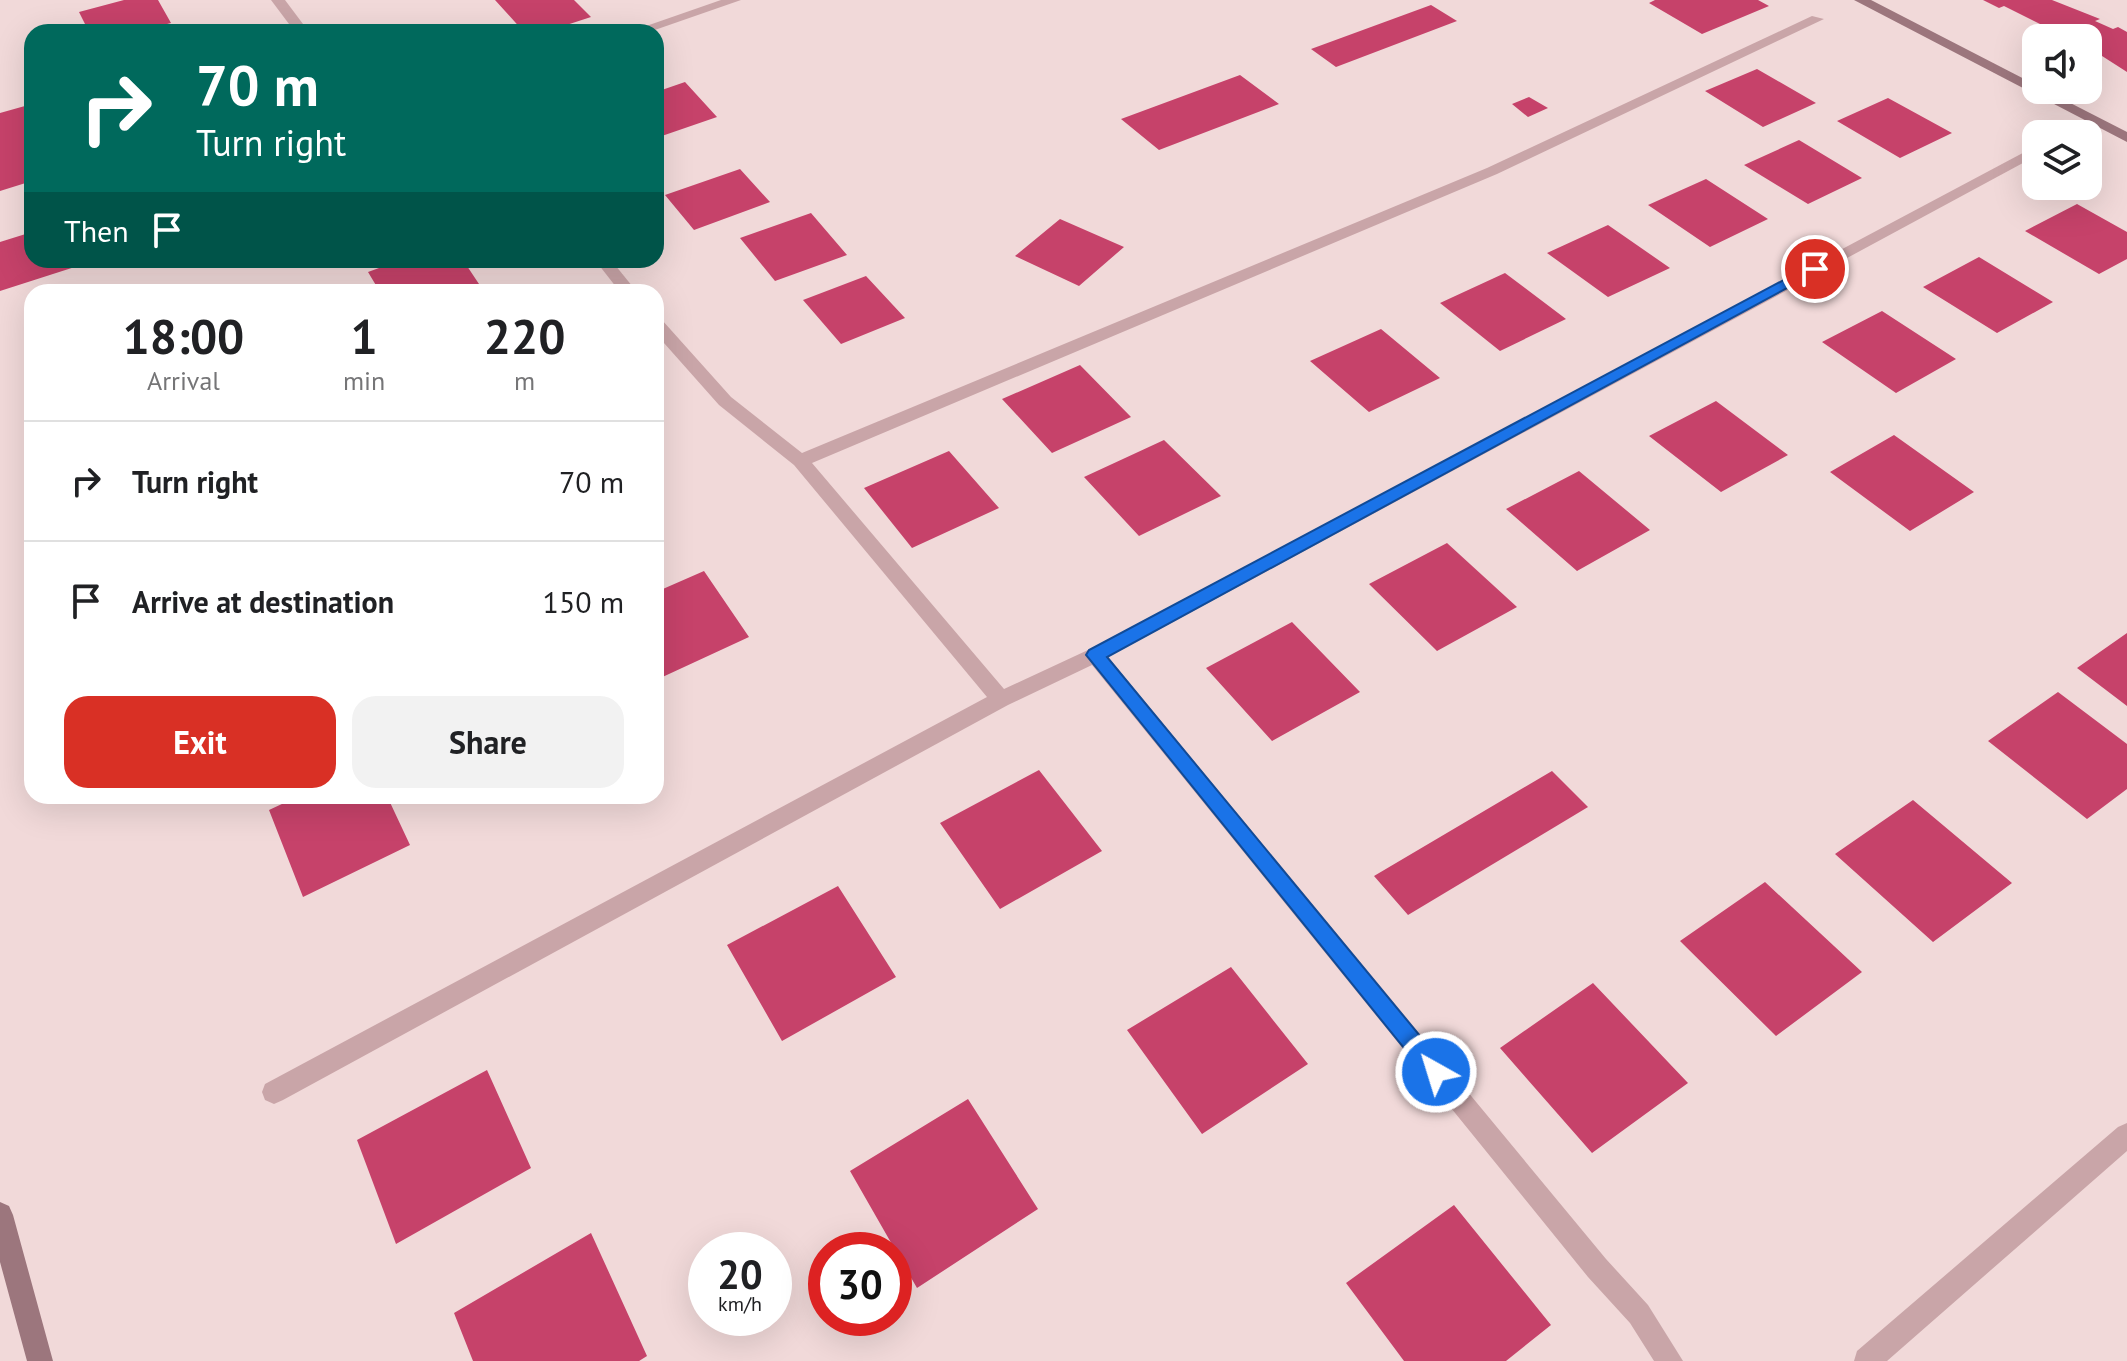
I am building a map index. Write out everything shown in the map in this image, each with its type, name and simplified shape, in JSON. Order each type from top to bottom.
[{"type":"street","points":[[278,0],[296,24]]},
{"type":"street","points":[[660,24],[734,0]]},
{"type":"street","points":[[1861,0],[2127,138]]},
{"type":"street","points":[[800,461],[1492,171],[1817,19]]},
{"type":"street","points":[[274,1092],[1001,699],[1095,655],[2022,158]]},
{"type":"street","points":[[610,268],[622,284]]},
{"type":"street","points":[[664,333],[725,401],[800,461],[1001,699]]},
{"type":"street","points":[[1095,655],[1587,1256],[1639,1314],[1670,1361]]},
{"type":"street","points":[[1867,1361],[2127,1135]]},
{"type":"street","points":[[0,1215],[40,1361]]},
{"type":"building","points":[[124,0],[158,0],[171,23],[85,24],[79,12]]},
{"type":"building","points":[[495,0],[574,0],[591,17],[570,24],[517,24]]},
{"type":"building","points":[[1655,0],[1758,0],[1769,6],[1702,34],[1649,3]]},
{"type":"building","points":[[1983,0],[2052,0],[2100,19],[2095,21],[2102,24],[2040,24],[2004,6],[1999,8]]},
{"type":"building","points":[[1431,5],[1457,21],[1336,67],[1311,49]]},
{"type":"building","points":[[2102,24],[2127,32],[2127,72],[2102,56]]},
{"type":"building","points":[[1757,69],[1816,103],[1763,127],[1705,91]]},
{"type":"building","points":[[1240,75],[1279,104],[1159,150],[1121,119]]},
{"type":"building","points":[[685,82],[717,117],[664,135],[664,89]]},
{"type":"building","points":[[1529,97],[1548,108],[1528,117],[1512,104]]},
{"type":"building","points":[[1888,98],[1952,133],[1900,158],[1837,121]]},
{"type":"building","points":[[24,106],[24,184],[0,191],[0,113]]},
{"type":"building","points":[[1799,140],[1862,178],[1808,204],[1744,165]]},
{"type":"building","points":[[740,169],[770,202],[694,230],[665,195]]},
{"type":"building","points":[[1706,179],[1768,219],[1710,247],[1648,205]]},
{"type":"building","points":[[2077,204],[2127,232],[2127,259],[2099,274],[2025,231]]},
{"type":"building","points":[[811,213],[847,255],[775,281],[740,238]]},
{"type":"building","points":[[1060,219],[1124,247],[1079,286],[1015,256]]},
{"type":"building","points":[[1608,225],[1670,268],[1608,297],[1547,253]]},
{"type":"building","points":[[24,234],[24,268],[72,268],[0,291],[0,242]]},
{"type":"building","points":[[1979,257],[2053,302],[1997,333],[1923,287]]},
{"type":"building","points":[[379,268],[468,268],[479,284],[375,284],[368,272]]},
{"type":"building","points":[[1505,273],[1566,319],[1500,351],[1440,303]]},
{"type":"building","points":[[866,276],[905,318],[841,344],[803,300]]},
{"type":"building","points":[[1882,311],[1956,359],[1896,393],[1822,342]]},
{"type":"building","points":[[1381,329],[1440,378],[1369,412],[1310,361]]},
{"type":"building","points":[[1080,365],[1131,417],[1052,453],[1002,399]]},
{"type":"building","points":[[1716,401],[1788,455],[1721,492],[1649,436]]},
{"type":"building","points":[[1894,435],[1974,492],[1910,531],[1830,472]]},
{"type":"building","points":[[1164,440],[1221,496],[1139,536],[1084,477]]},
{"type":"building","points":[[949,451],[999,508],[912,548],[864,488]]},
{"type":"building","points":[[1579,471],[1650,530],[1577,571],[1506,509]]},
{"type":"building","points":[[1447,543],[1517,607],[1437,651],[1369,584]]},
{"type":"building","points":[[704,571],[749,637],[664,676],[664,588]]},
{"type":"building","points":[[1292,622],[1360,692],[1272,741],[1206,668]]},
{"type":"building","points":[[2127,633],[2127,706],[2077,668]]},
{"type":"building","points":[[2058,692],[2127,744],[2127,789],[2087,819],[1988,741]]},
{"type":"building","points":[[1039,770],[1102,851],[1000,909],[940,823]]},
{"type":"building","points":[[1552,771],[1588,807],[1408,915],[1374,876]]},
{"type":"building","points":[[1913,800],[2012,883],[1933,942],[1835,854]]},
{"type":"building","points":[[282,804],[391,804],[410,845],[303,897],[269,810]]},
{"type":"building","points":[[1765,882],[1862,972],[1776,1036],[1680,941]]},
{"type":"building","points":[[838,886],[896,977],[782,1041],[727,945]]},
{"type":"building","points":[[1231,967],[1308,1064],[1202,1134],[1127,1030]]},
{"type":"building","points":[[1593,983],[1688,1083],[1592,1153],[1500,1048]]},
{"type":"building","points":[[487,1070],[531,1168],[396,1244],[357,1140]]},
{"type":"building","points":[[968,1099],[1038,1209],[917,1288],[912,1279],[912,1232],[885,1232],[850,1171]]},
{"type":"building","points":[[1454,1205],[1551,1325],[1506,1361],[1404,1361],[1346,1283]]},
{"type":"building","points":[[591,1233],[647,1356],[639,1361],[473,1361],[454,1313]]},
{"type":"route","points":[[1436,1072],[1095,655],[1815,269]]}]
